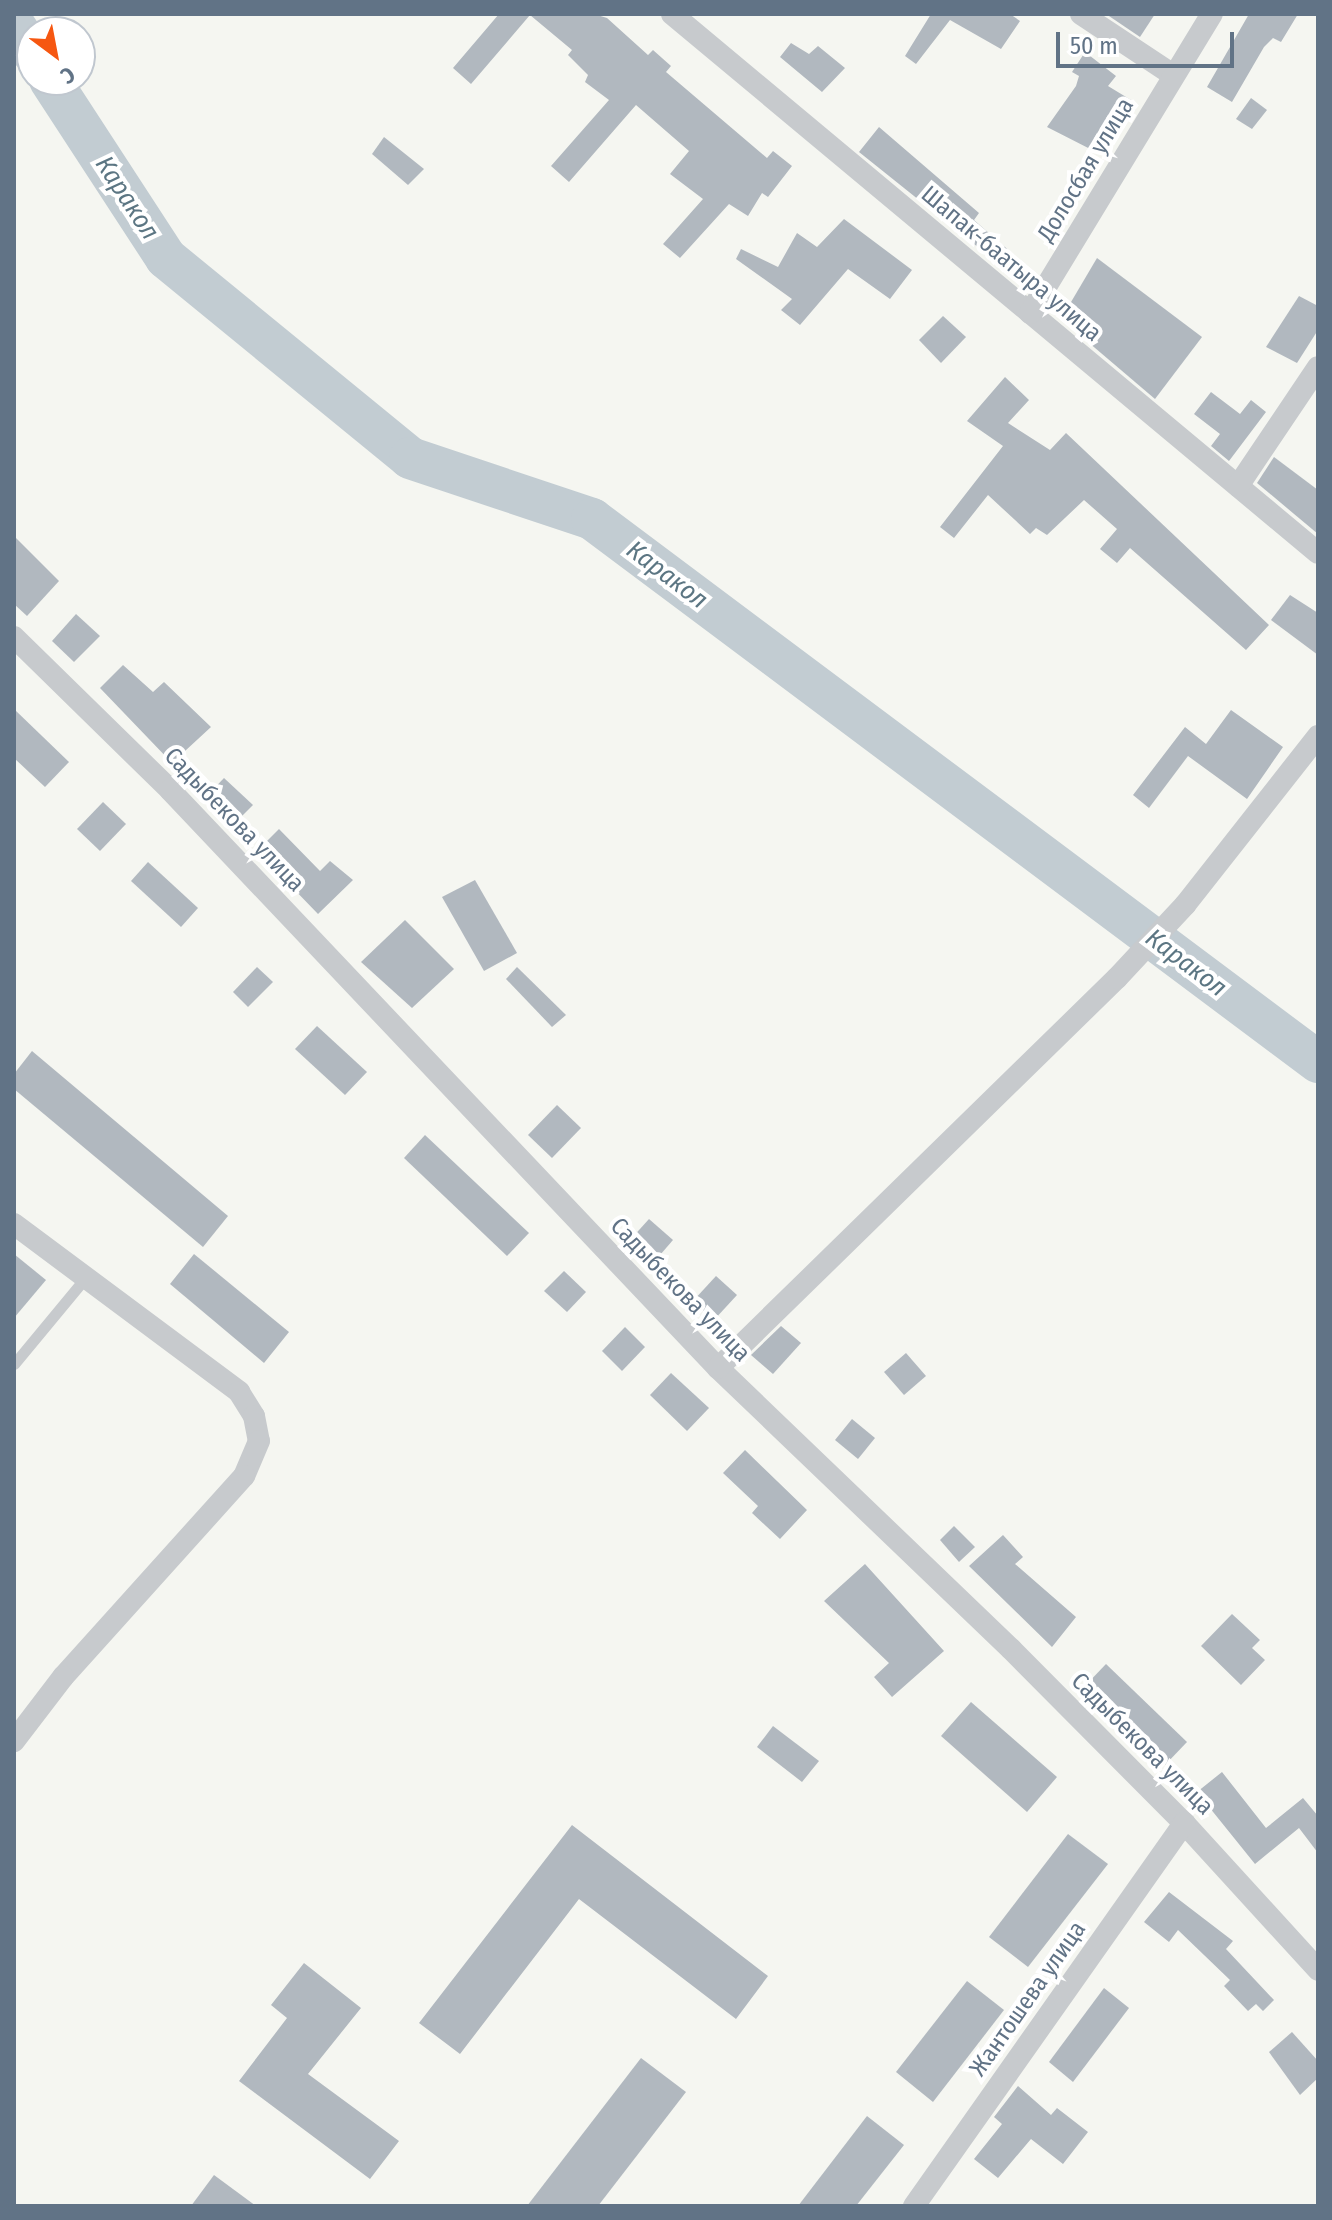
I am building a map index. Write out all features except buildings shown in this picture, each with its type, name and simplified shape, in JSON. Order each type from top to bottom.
[{"type":"street","name":"Шапак-баатыра улица","points":[[672,14],[1318,553]]},
{"type":"street","points":[[1081,14],[1173,75]]},
{"type":"street","name":"Долосбая улица","points":[[1030,313],[1212,14]]},
{"type":"street","points":[[1238,486],[1318,367]]},
{"type":"street","name":"Садыбекова улица","points":[[14,637],[170,790],[718,1368],[1184,1823],[1318,1970]]},
{"type":"street","points":[[718,1368],[1117,978],[1185,905],[1318,736]]},
{"type":"street","points":[[14,1224],[239,1392],[254,1416],[259,1441],[244,1476],[63,1677],[14,1741]]},
{"type":"street","name":"Жантошева улица","points":[[914,2206],[1184,1823]]},
{"type":"lane","points":[[14,1364],[86,1277]]},
{"type":"waterway","name":"Каракол","points":[[60,96],[166,258],[410,458],[592,519],[1318,1062]]}]
